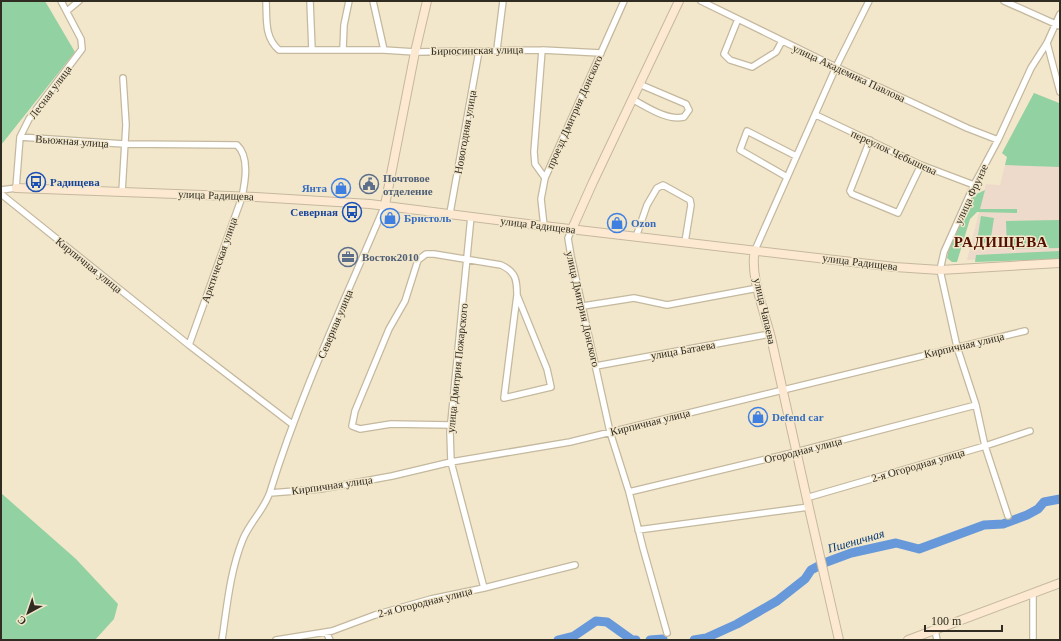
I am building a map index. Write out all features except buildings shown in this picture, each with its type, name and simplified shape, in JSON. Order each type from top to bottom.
[{"type":"main road","name":"Северная улица","points":[[385,205],[415,52],[427,1]]},
{"type":"main road","name":"улица Дмитрия Донского","points":[[572,229],[679,1]]},
{"type":"main road","name":"улица Радищева","points":[[16,188],[242,197],[385,205],[544,226],[894,267],[940,270],[1060,263]]},
{"type":"main road","name":"улица Чапаева","points":[[755,250],[753,258],[758,288],[770,334],[809,508],[819,560],[840,640]]},
{"type":"main road","points":[[908,640],[1060,583]]},
{"type":"street","name":"Лесная улица","points":[[16,188],[20,137],[29,119],[82,48],[81,39],[61,1]]},
{"type":"street","points":[[67,12],[79,1]]},
{"type":"street","name":"Бирюсинская улица","points":[[266,1],[269,37],[274,45],[280,50],[343,49],[415,52],[479,51],[497,49],[601,53]]},
{"type":"street","points":[[310,1],[312,50]]},
{"type":"street","points":[[343,49],[344,25],[349,1]]},
{"type":"street","points":[[373,1],[384,50]]},
{"type":"street","points":[[497,49],[503,1]]},
{"type":"street","name":"проезд Дмитрия Донского","points":[[544,226],[541,199],[545,178],[624,1]]},
{"type":"street","name":"улица Академика Павлова","points":[[701,1],[782,42],[968,128],[998,140]]},
{"type":"street","name":"улица Чапаева","points":[[755,250],[836,67],[869,1]]},
{"type":"street","points":[[1004,1],[1058,25],[1060,14]]},
{"type":"street","points":[[738,19],[724,54],[730,60],[752,67],[776,52],[782,42]]},
{"type":"street","name":"улица Фрунзе","points":[[1008,516],[985,446],[976,405],[956,346],[940,270],[944,252],[974,185],[998,140],[1024,81],[1058,25]]},
{"type":"street","points":[[1047,43],[1060,92]]},
{"type":"street","points":[[542,50],[534,152],[535,164],[545,178]]},
{"type":"street","name":"Новогодняя улица","points":[[450,214],[479,51]]},
{"type":"street","points":[[122,192],[126,110],[123,78]]},
{"type":"street","points":[[632,99],[660,114],[676,119],[684,117],[689,110],[686,104],[639,84]]},
{"type":"street","name":"переулок Чебышева","points":[[816,115],[921,165],[974,185]]},
{"type":"street","points":[[787,177],[740,150],[742,142],[747,131],[796,156]]},
{"type":"street","name":"Вьюжная улица","points":[[20,137],[124,144]]},
{"type":"street","points":[[870,140],[850,191],[852,194],[898,213],[921,165]]},
{"type":"street","name":"Арктическая улица","points":[[124,144],[237,145],[243,152],[245,184],[242,197],[189,345]]},
{"type":"street","points":[[636,237],[647,205],[657,188],[663,185],[688,197],[690,200],[691,205],[685,242]]},
{"type":"street","points":[[1,190],[16,188]]},
{"type":"street","name":"Кирпичная улица","points":[[1,194],[189,345],[292,424]]},
{"type":"street","name":"Северная улица","points":[[222,640],[231,576],[243,539],[264,507],[270,493],[292,424],[385,205]]},
{"type":"street","name":"улица Дмитрия Пожарского","points":[[470,216],[467,260],[450,425],[452,462],[484,588]]},
{"type":"street","name":"улица Дмитрия Донского","points":[[572,229],[568,238],[610,432],[629,492],[667,633]]},
{"type":"street","points":[[450,425],[391,424],[360,429],[352,426],[355,411],[389,329],[405,301],[418,260],[426,254],[501,265],[510,269],[517,285],[517,295],[504,398],[551,387],[546,369],[517,295]]},
{"type":"street","points":[[583,306],[634,298],[667,305],[758,288]]},
{"type":"street","name":"Кирпичная улица","points":[[270,493],[321,489],[392,476],[452,462],[563,443],[956,346],[1025,331]]},
{"type":"street","name":"улица Батаева","points":[[596,366],[770,334]]},
{"type":"street","name":"Огородная улица","points":[[629,492],[796,452],[976,405]]},
{"type":"street","name":"2-я Огородная улица","points":[[806,498],[985,446],[1030,431]]},
{"type":"street","points":[[638,530],[809,508]]},
{"type":"street","name":"2-я Огородная улица","points":[[276,640],[332,631],[375,615],[431,598],[484,588],[575,565]]},
{"type":"street","points":[[1032,640],[1033,593]]},
{"type":"street","points":[[935,630],[937,640]]},
{"type":"street","points":[[326,632],[330,640]]},
{"type":"shaded area","points":[[1034,93],[1059,103],[1060,106],[1060,257],[967,260],[986,184],[1000,185],[1007,157],[1002,153]]},
{"type":"green space","points":[[1,1],[45,1],[75,52],[1,145]]},
{"type":"green space","points":[[1034,93],[1059,103],[1060,167],[1005,165],[1007,157],[1002,153]]},
{"type":"green space","points":[[985,190],[980,209],[1017,209],[1017,213],[977,212],[970,219],[957,262],[952,262],[947,258],[949,248],[974,195]]},
{"type":"green space","points":[[981,216],[994,218],[990,244],[977,241]]},
{"type":"green space","points":[[1060,220],[1060,248],[1007,249],[1006,221]]},
{"type":"green space","points":[[1060,251],[1060,259],[975,262],[976,255]]},
{"type":"green space","points":[[1,493],[76,559],[118,604],[114,619],[95,640],[1,640]]},
{"type":"waterway","name":"Пшеничная","points":[[694,640],[706,638],[737,624],[777,601],[805,579],[811,570],[824,563],[851,553],[896,543],[919,549],[984,525],[1003,524],[1027,515],[1038,509],[1044,502],[1060,499]]},
{"type":"waterway","name":"Пшеничная","points":[[558,640],[574,636],[596,621],[607,622],[632,640],[636,640]]},
{"type":"waterway","name":"Пшеничная","points":[[650,640],[663,639]]},
{"type":"place","name":"Радищева","points":[[36,182]]},
{"type":"place","name":"Почтовое отделение","points":[[369,184]]},
{"type":"place","name":"Янта","points":[[341,188]]},
{"type":"place","name":"Северная","points":[[352,212]]},
{"type":"place","name":"Бристоль","points":[[390,218]]},
{"type":"place","name":"Ozon","points":[[617,223]]},
{"type":"place","name":"Восток2010","points":[[348,257]]},
{"type":"place","name":"Defend car","points":[[758,417]]},
{"type":"district","name":"РАДИЩЕВА","points":[[1001,242]]}]
